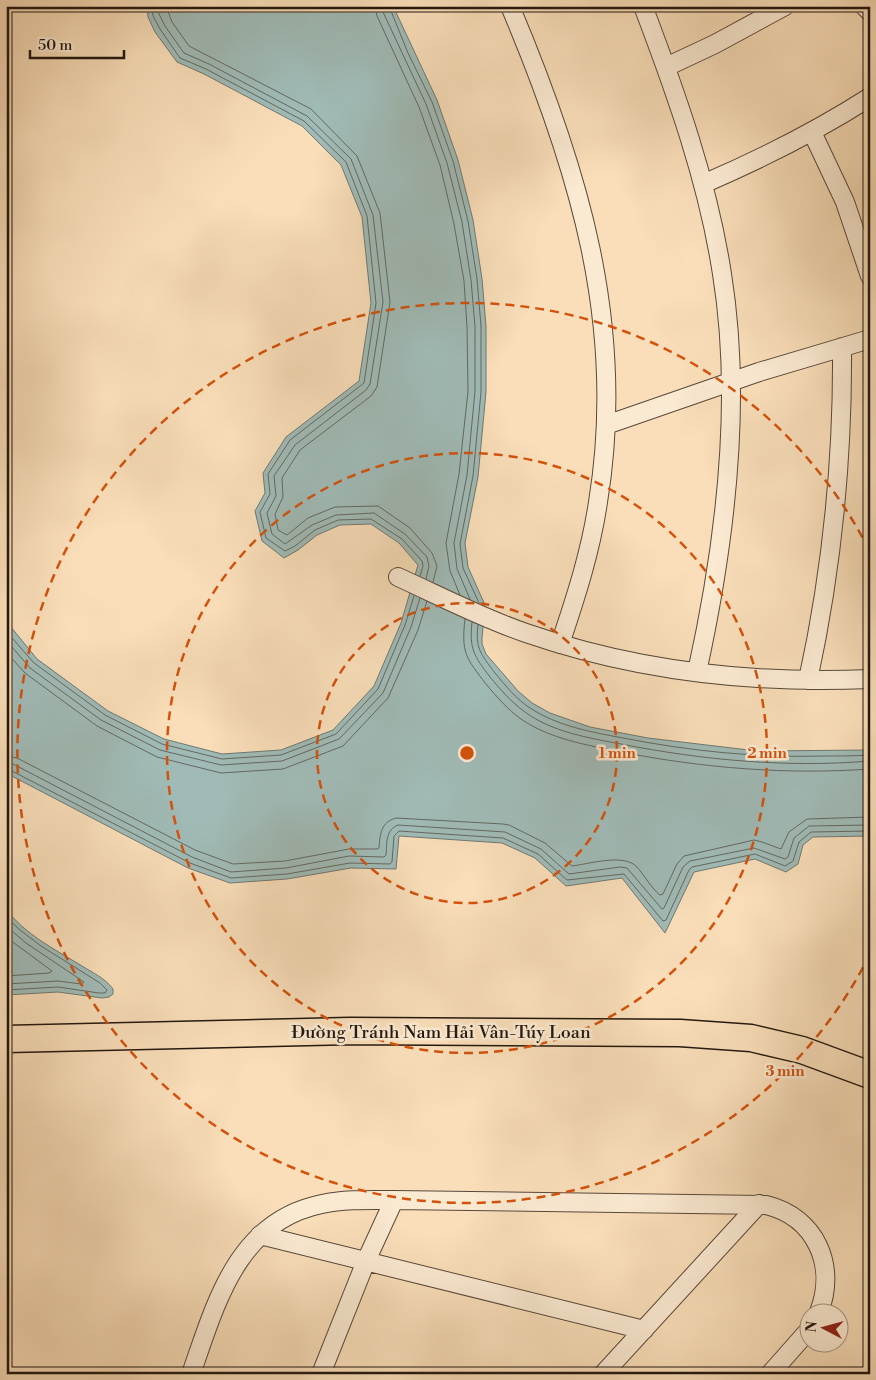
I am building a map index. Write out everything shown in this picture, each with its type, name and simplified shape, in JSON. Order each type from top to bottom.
[{"type":"highway","name":"Đường Tránh Nam Hải Vân-Túy Loan","points":[[6,1039],[350,1031],[680,1033],[752,1038],[802,1050],[870,1075]]},
{"type":"street","points":[[510,6],[544,90],[576,188],[593,256],[605,345],[607,392],[601,484],[595,519],[580,581],[560,644]]},
{"type":"street","points":[[643,6],[666,67],[703,184],[714,227],[722,275],[728,331],[730,382],[729,438],[721,532],[710,607],[697,672]]},
{"type":"street","points":[[666,67],[715,44],[784,6]]},
{"type":"street","points":[[864,6],[870,12]]},
{"type":"street","points":[[703,184],[812,132],[870,97]]},
{"type":"street","points":[[812,132],[845,202],[870,276]]},
{"type":"street","points":[[606,425],[730,382],[870,339]]},
{"type":"street","points":[[808,680],[824,599],[834,519],[841,428],[842,347]]},
{"type":"street","points":[[398,578],[524,633],[614,658],[697,672],[761,678],[808,680],[870,679]]},
{"type":"street","points":[[321,1374],[366,1261],[394,1200]]},
{"type":"street","points":[[191,1374],[226,1282],[237,1261],[260,1235],[287,1217],[314,1205],[336,1201],[759,1204],[778,1209],[792,1217],[807,1229],[818,1245],[825,1265],[826,1280],[821,1302]]},
{"type":"street","points":[[603,1374],[759,1204]]},
{"type":"street","points":[[260,1235],[644,1330]]},
{"type":"street","points":[[770,1374],[798,1342]]},
{"type":"water","points":[[147,6],[393,6],[437,100],[458,160],[473,220],[482,279],[486,326],[486,392],[478,477],[465,543],[468,567],[485,605],[482,644],[486,654],[518,691],[532,703],[550,713],[590,727],[648,738],[757,751],[870,750],[870,836],[813,837],[803,845],[798,864],[786,872],[755,859],[694,872],[665,933],[622,878],[566,886],[535,858],[502,843],[399,836],[396,869],[351,868],[287,879],[230,883],[188,868],[6,773],[6,621],[37,659],[108,711],[164,739],[222,754],[281,750],[333,730],[374,686],[401,623],[418,565],[399,543],[371,524],[340,525],[317,535],[284,558],[262,541],[255,511],[265,493],[263,473],[286,437],[359,381],[371,303],[362,217],[341,165],[302,126],[204,74],[177,62],[155,32],[148,17]]},
{"type":"water","points":[[6,909],[31,934],[103,979],[113,989],[113,994],[102,998],[58,992],[6,995]]}]
